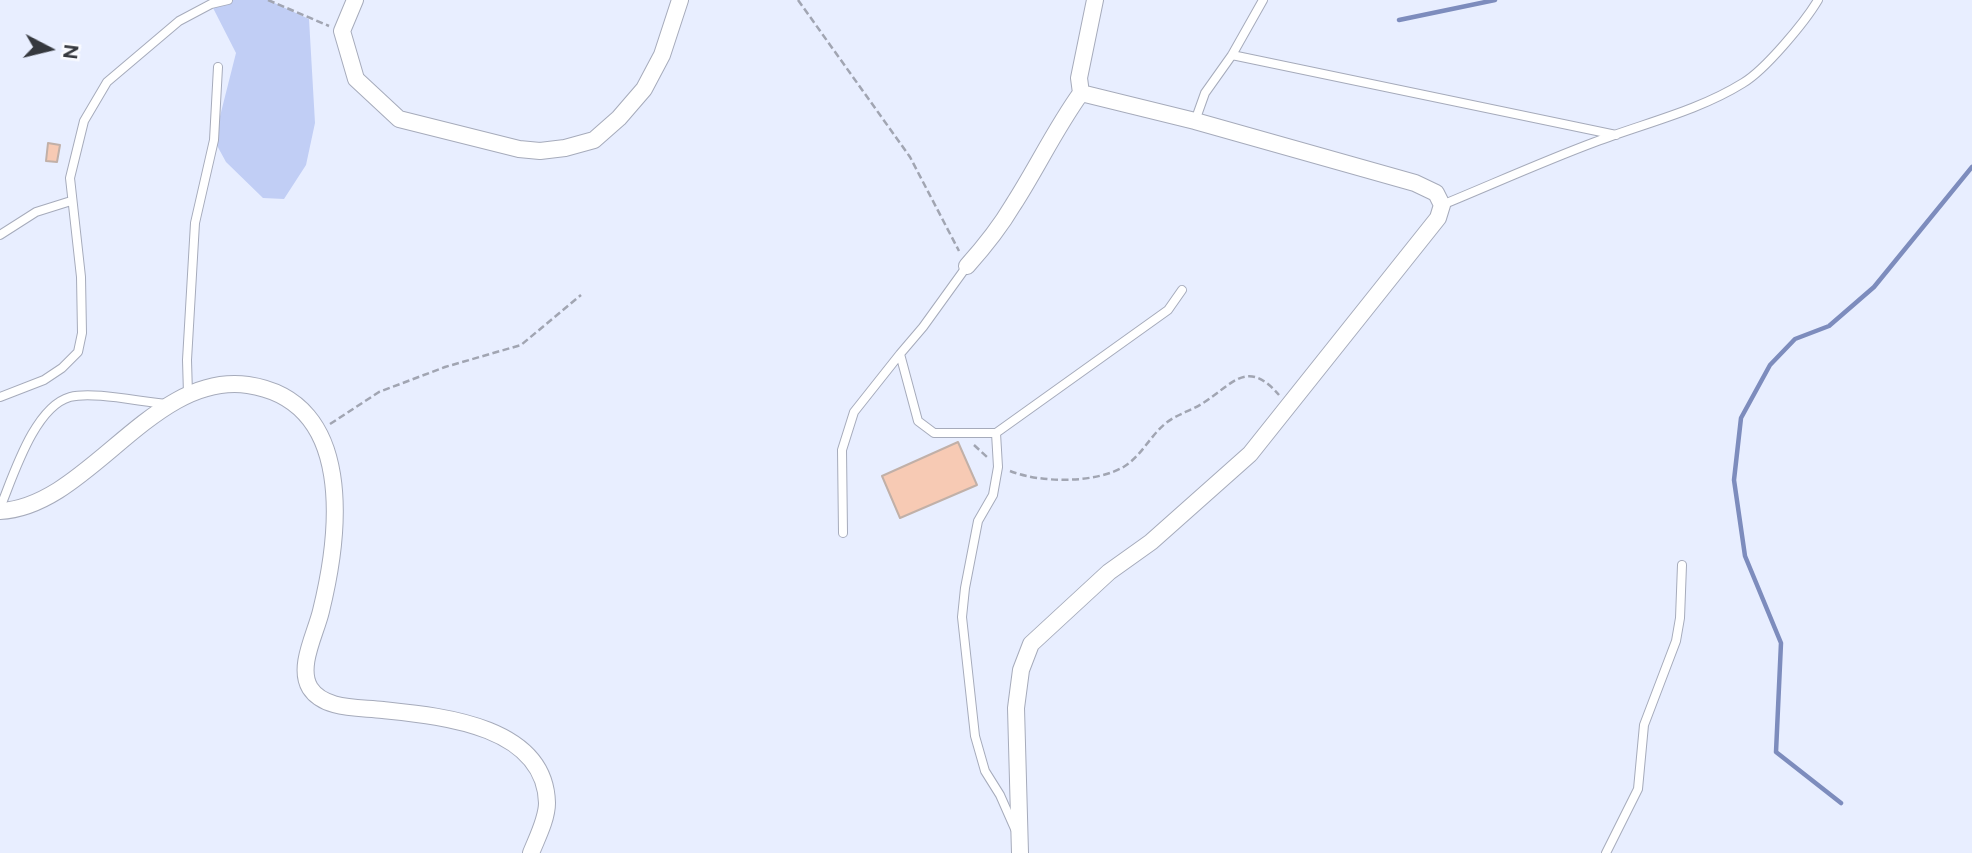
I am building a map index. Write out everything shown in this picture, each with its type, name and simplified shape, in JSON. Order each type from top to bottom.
[{"type":"street","points":[[355,0],[342,31],[356,79],[399,119],[519,149],[540,151],[594,140],[619,118],[644,89],[662,55],[680,0]]},
{"type":"street","points":[[967,266],[1014,205],[1046,147],[1081,93],[1079,78],[1095,0]]},
{"type":"street","points":[[1020,853],[1016,708],[1021,670],[1031,644],[1109,572],[1151,542],[1250,454],[1437,218],[1442,205],[1436,193],[1415,183],[1195,121],[1081,93]]},
{"type":"street","points":[[0,510],[22,508],[41,500],[73,480],[129,435],[188,394],[218,385],[249,385],[289,399],[318,432],[330,457],[335,486],[334,529],[321,609],[305,675],[310,688],[320,699],[338,705],[468,723],[503,736],[524,752],[538,771],[543,785],[547,804],[531,853]]},
{"type":"lane","points":[[0,397],[44,380],[62,368],[78,352],[82,333],[81,277],[70,178],[84,121],[107,82],[179,21],[211,4],[228,0]]},
{"type":"lane","points":[[1195,121],[1205,93],[1232,55],[1263,0]]},
{"type":"lane","points":[[1442,205],[1617,135],[1677,115],[1745,82],[1780,48],[1818,0]]},
{"type":"lane","points":[[1232,55],[1617,135]]},
{"type":"lane","points":[[188,394],[187,360],[195,223],[214,140],[218,67]]},
{"type":"lane","points":[[0,235],[36,212],[71,201]]},
{"type":"lane","points":[[844,533],[842,450],[854,412],[923,327],[967,266]]},
{"type":"lane","points":[[900,354],[918,421],[934,433],[996,433],[1168,310],[1182,290]]},
{"type":"lane","points":[[0,510],[38,424],[61,402],[68,398],[85,396],[172,405]]},
{"type":"lane","points":[[996,433],[998,467],[993,495],[978,522],[962,617],[975,736],[985,771],[1000,795],[1018,835]]},
{"type":"lane","points":[[1606,853],[1638,789],[1644,726],[1676,641],[1680,618],[1682,565]]},
{"type":"path","points":[[268,0],[342,31]]},
{"type":"path","points":[[798,0],[910,157],[967,266]]},
{"type":"path","points":[[318,432],[379,392],[445,367],[521,345],[581,295]]},
{"type":"path","points":[[963,434],[998,467],[1027,478],[1069,480],[1123,467],[1136,457],[1164,424],[1184,411],[1202,405],[1239,377],[1256,377],[1270,385],[1288,406]]},
{"type":"shaded area","points":[[228,0],[268,0],[309,19],[315,123],[306,165],[284,199],[263,198],[226,162],[214,140],[236,53],[211,4]]},
{"type":"building","points":[[48,143],[60,145],[57,162],[46,161]]},
{"type":"building","points":[[958,442],[977,485],[900,518],[882,476]]},
{"type":"waterway","points":[[1399,20],[1495,0]]},
{"type":"waterway","points":[[1841,803],[1776,752],[1781,643],[1745,556],[1734,480],[1741,418],[1770,365],[1795,339],[1829,326],[1874,287],[1972,167]]}]
